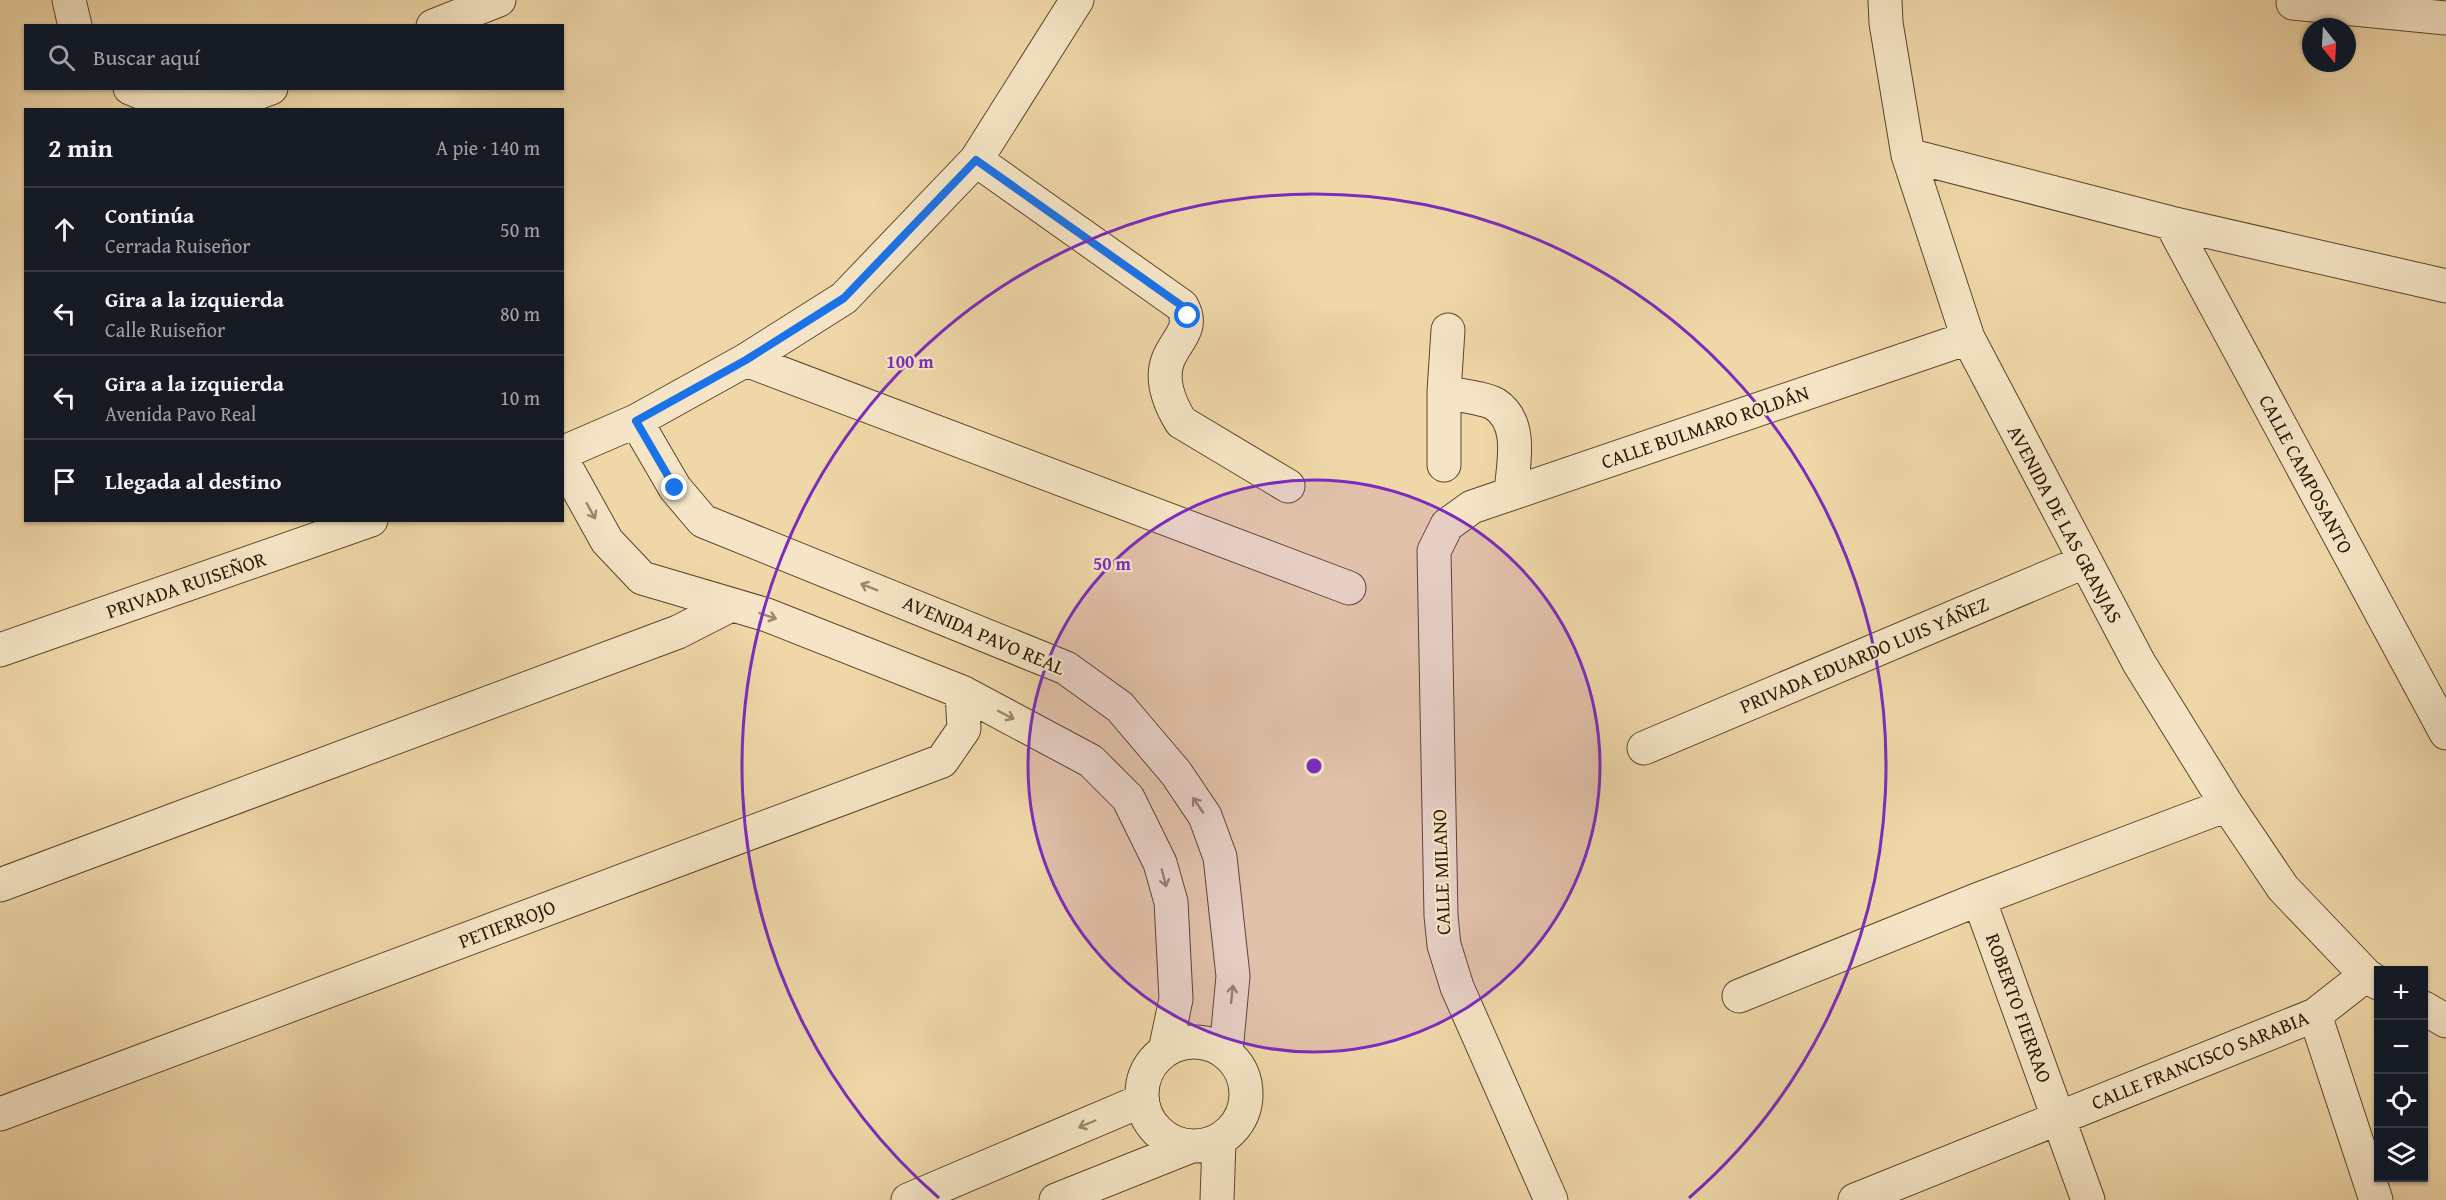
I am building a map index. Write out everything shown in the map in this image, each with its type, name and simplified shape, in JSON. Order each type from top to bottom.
[{"type":"street","points":[[69,0],[75,24]]},
{"type":"street","points":[[438,24],[499,0]]},
{"type":"street","points":[[564,452],[636,421],[746,360],[844,298],[976,160],[1077,0]]},
{"type":"street","name":"AVENIDA DE LAS GRANJAS","points":[[1885,0],[1886,23],[1908,155],[1968,338],[2139,663],[2227,805],[2283,888],[2372,979]]},
{"type":"street","points":[[2294,3],[2446,18]]},
{"type":"street","points":[[135,90],[158,100],[205,104],[244,99],[266,90]]},
{"type":"street","points":[[1908,155],[2171,223],[2446,286]]},
{"type":"street","points":[[976,160],[1182,306],[1188,316],[1186,326],[1167,361],[1165,378],[1173,409],[1181,422],[1288,486]]},
{"type":"street","name":"CALLE CAMPOSANTO","points":[[2171,223],[2444,721]]},
{"type":"street","points":[[1444,465],[1444,392],[1448,330]]},
{"type":"street","name":"CALLE BULMARO ROLDÁN","points":[[1447,525],[1472,507],[1510,493],[1968,338]]},
{"type":"street","points":[[746,360],[1349,588]]},
{"type":"street","points":[[1444,392],[1494,403],[1510,420],[1515,441],[1510,493]]},
{"type":"street","name":"AVENIDA PAVO REAL","points":[[636,421],[675,488],[703,521],[1066,668],[1120,707],[1176,772],[1205,816],[1220,857],[1233,976],[1226,1052]]},
{"type":"street","points":[[564,464],[607,541],[642,578],[767,615],[962,692],[1091,761],[1128,798],[1160,863],[1171,902],[1176,999],[1165,1051]]},
{"type":"street","name":"PRIVADA RUISEÑOR","points":[[0,650],[365,522]]},
{"type":"street","name":"CALLE MILANO","points":[[1447,525],[1434,551],[1440,916],[1444,945],[1456,987],[1551,1200]]},
{"type":"street","name":"PRIVADA EDUARDO LUIS YÁÑEZ","points":[[1644,748],[2084,562]]},
{"type":"street","points":[[0,885],[678,632],[731,605]]},
{"type":"street","name":"PETIERROJO","points":[[0,1114],[942,761],[964,729],[962,692]]},
{"type":"street","points":[[1739,996],[1979,898],[2227,805]]},
{"type":"street","name":"ROBERTO FIERRAO","points":[[1979,898],[2088,1200]]},
{"type":"street","name":"CALLE FRANCISCO SARABIA","points":[[1855,1200],[2315,1015],[2372,979]]},
{"type":"street","points":[[2428,1010],[2446,1021]]},
{"type":"street","points":[[2315,1015],[2376,1200]]},
{"type":"street","points":[[1056,1200],[1204,1144],[1235,1128],[1245,1109],[1247,1088],[1240,1068],[1226,1052],[1206,1043],[1185,1043],[1165,1051],[1151,1064],[1143,1082],[1141,1101],[1147,1118],[1157,1132],[1172,1142],[1204,1144]]},
{"type":"street","points":[[908,1200],[1141,1101]]},
{"type":"street","points":[[1204,1144],[1217,1200]]},
{"type":"route","points":[[675,488],[636,421],[746,360],[844,298],[976,160],[1182,306],[1188,316]]}]
